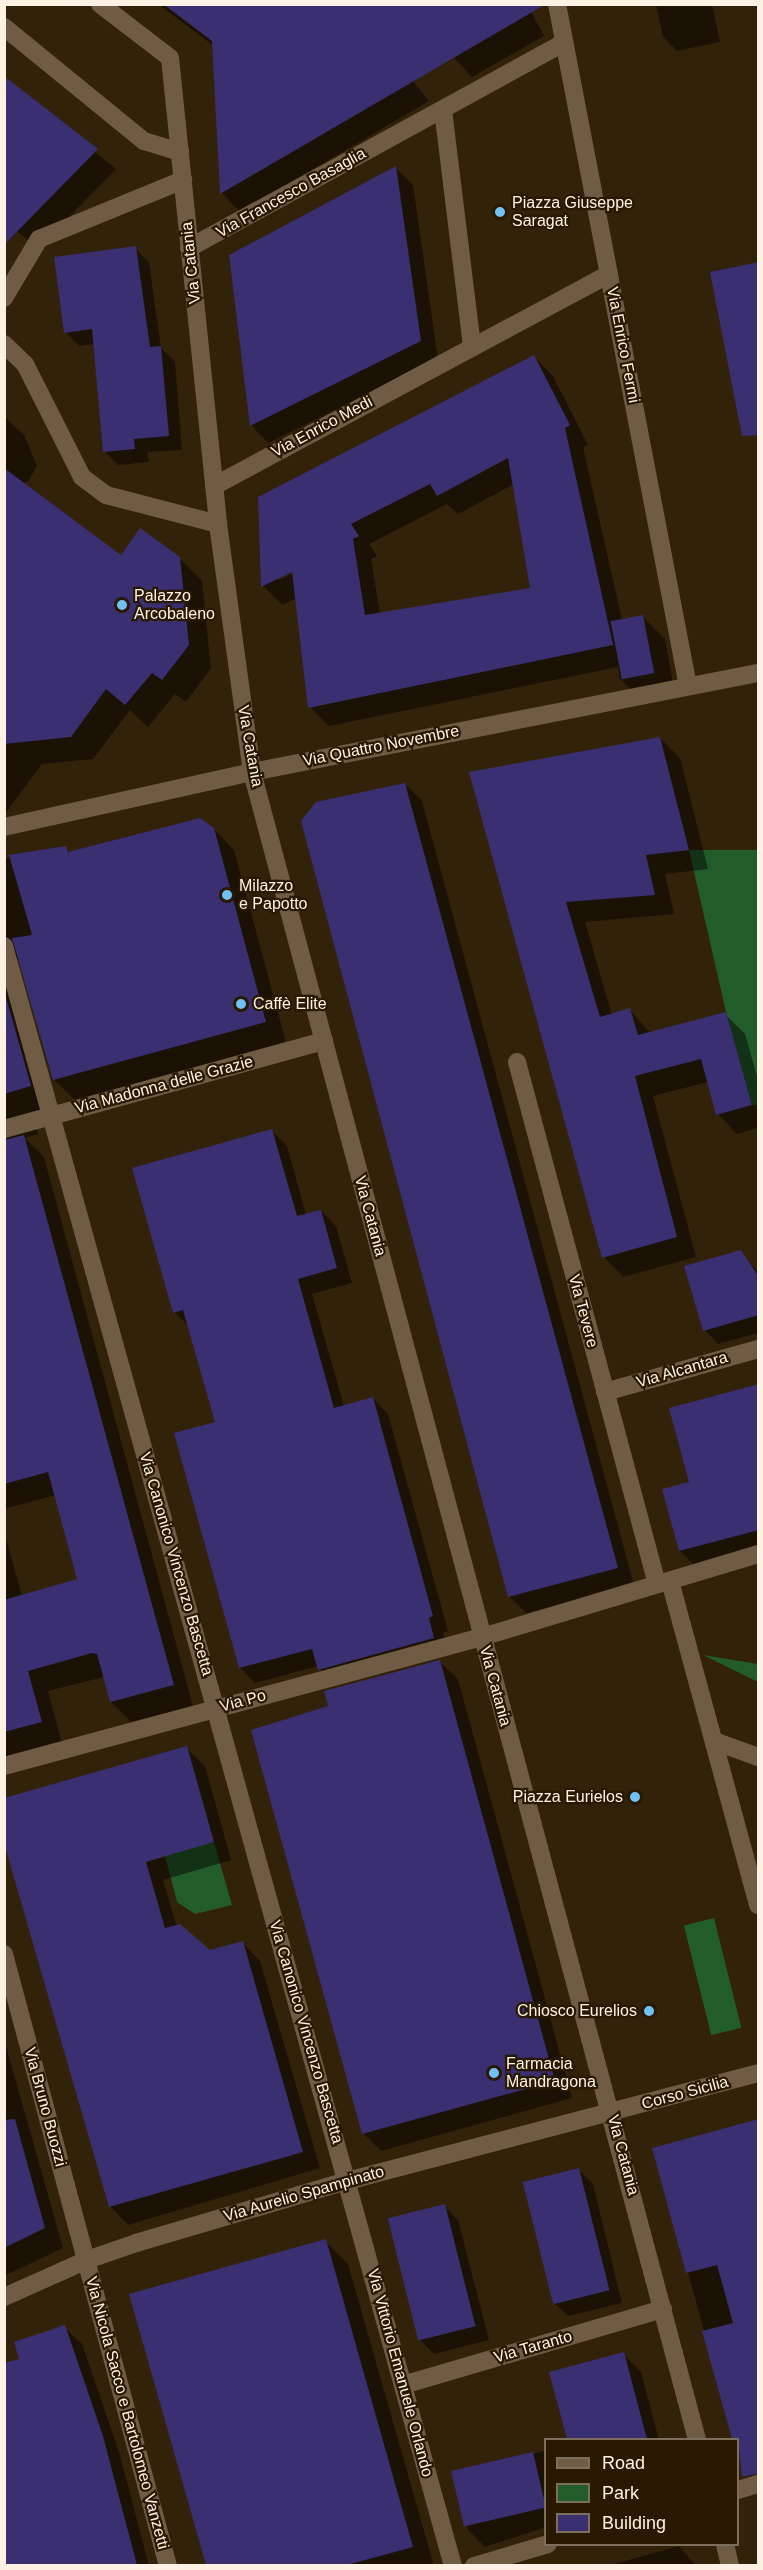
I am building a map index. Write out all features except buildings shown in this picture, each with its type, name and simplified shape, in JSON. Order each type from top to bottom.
[{"type":"street","name":"Via Catania","points":[[100,4],[170,58],[218,524],[252,772],[482,1637],[612,2113],[697,2438]]},
{"type":"street","name":"Via Enrico Fermi","points":[[557,4],[688,686]]},
{"type":"street","points":[[4,27],[144,141],[180,152]]},
{"type":"street","name":"Via Francesco Basaglia","points":[[189,248],[564,43]]},
{"type":"street","points":[[443,110],[472,347]]},
{"type":"street","points":[[4,298],[39,239],[183,180]]},
{"type":"street","name":"Via Enrico Medi","points":[[214,486],[609,274]]},
{"type":"street","points":[[4,344],[25,364],[82,477],[106,495],[218,524]]},
{"type":"street","name":"Via Quattro Novembre","points":[[4,827],[252,772],[759,673]]},
{"type":"street","name":"Via Canonico Vincenzo Bascetta","points":[[4,946],[347,2181]]},
{"type":"street","name":"Via Madonna delle Grazie","points":[[4,1129],[324,1041]]},
{"type":"street","name":"Via Tevere","points":[[517,1062],[650,1559],[671,1580],[759,1905]]},
{"type":"street","name":"Via Alcantara","points":[[605,1392],[759,1348]]},
{"type":"street","name":"Via Po","points":[[4,1766],[482,1637],[759,1554]]},
{"type":"street","points":[[714,1741],[759,1757]]},
{"type":"street","name":"Via Bruno Buozzi","points":[[4,1953],[87,2260]]},
{"type":"street","name":"Corso Sicilia","points":[[612,2113],[759,2073]]},
{"type":"street","name":"Via Aurelio Spampinato","points":[[4,2297],[87,2260],[347,2181],[612,2113]]},
{"type":"street","name":"Via Vittorio Emanuele Orlando","points":[[347,2181],[453,2565]]},
{"type":"street","name":"Via Nicola Sacco e Bartolomeo Vanzetti","points":[[87,2260],[168,2565]]},
{"type":"street","name":"Via Taranto","points":[[403,2385],[663,2309]]},
{"type":"street","points":[[739,2490],[759,2484]]},
{"type":"street","points":[[474,2565],[544,2545]]},
{"type":"street","points":[[725,2546],[730,2565]]},
{"type":"green space","points":[[689,850],[758,850],[758,1105],[752,1105],[726,1012]]},
{"type":"green space","points":[[703,1655],[758,1664],[758,1682]]},
{"type":"green space","points":[[214,1842],[232,1905],[195,1914],[177,1902],[165,1856]]},
{"type":"green space","points":[[714,1918],[741,2028],[711,2035],[684,1925]]},
{"type":"place","name":"Piazza Giuseppe Saragat","points":[[500,212]]},
{"type":"place","name":"Palazzo Arcobaleno","points":[[122,605]]},
{"type":"place","name":"Milazzo e Papotto","points":[[227,895]]},
{"type":"place","name":"Caffè Elite","points":[[241,1004]]},
{"type":"place","name":"Piazza Eurielos","points":[[635,1797]]},
{"type":"place","name":"Chiosco Eurelios","points":[[649,2011]]},
{"type":"place","name":"Farmacia Mandragona","points":[[494,2073]]}]
